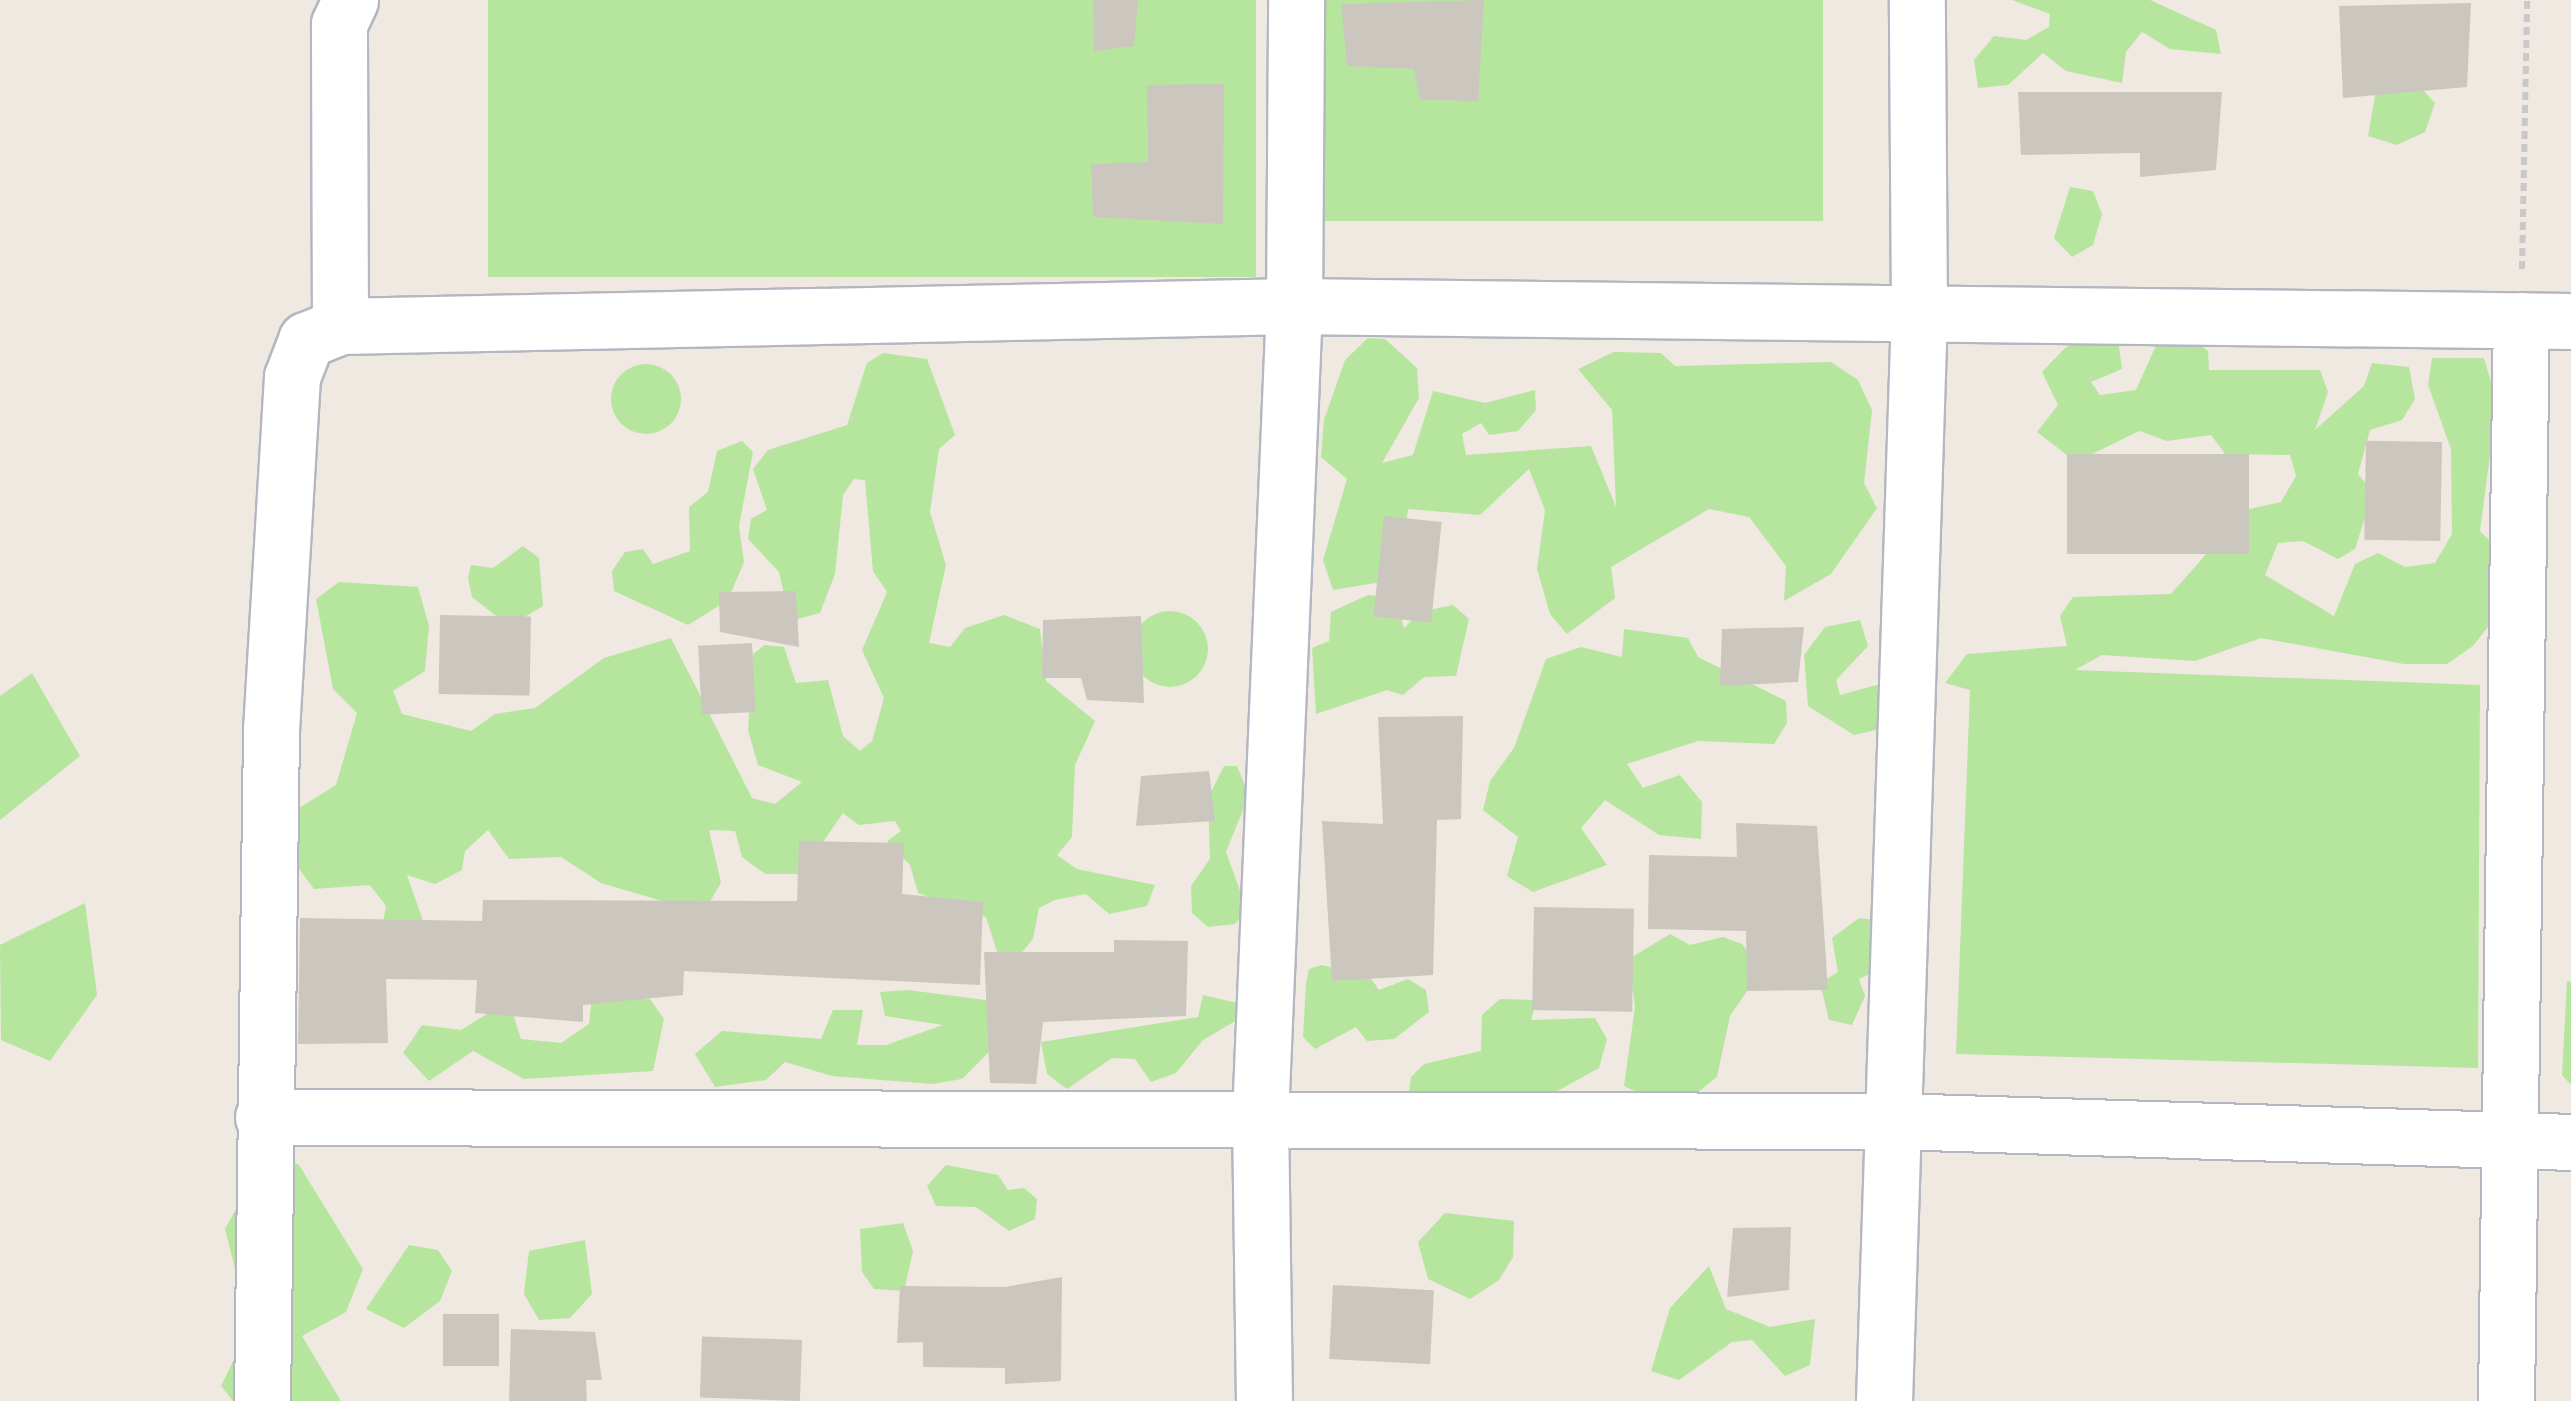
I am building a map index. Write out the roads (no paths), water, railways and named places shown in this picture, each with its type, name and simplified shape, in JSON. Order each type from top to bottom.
[{"type":"street","points":[[340,326],[339,24],[350,0]]},
{"type":"street","points":[[1264,1401],[1260,1117],[1294,306],[1296,0]]},
{"type":"street","points":[[1884,1401],[1919,314],[1917,0]]},
{"type":"street","points":[[262,1401],[270,730],[292,378],[306,340],[340,326],[1294,306],[2546,320],[2506,1141],[2506,1401]]},
{"type":"street","points":[[264,1116],[1893,1121],[2571,1142]]}]
